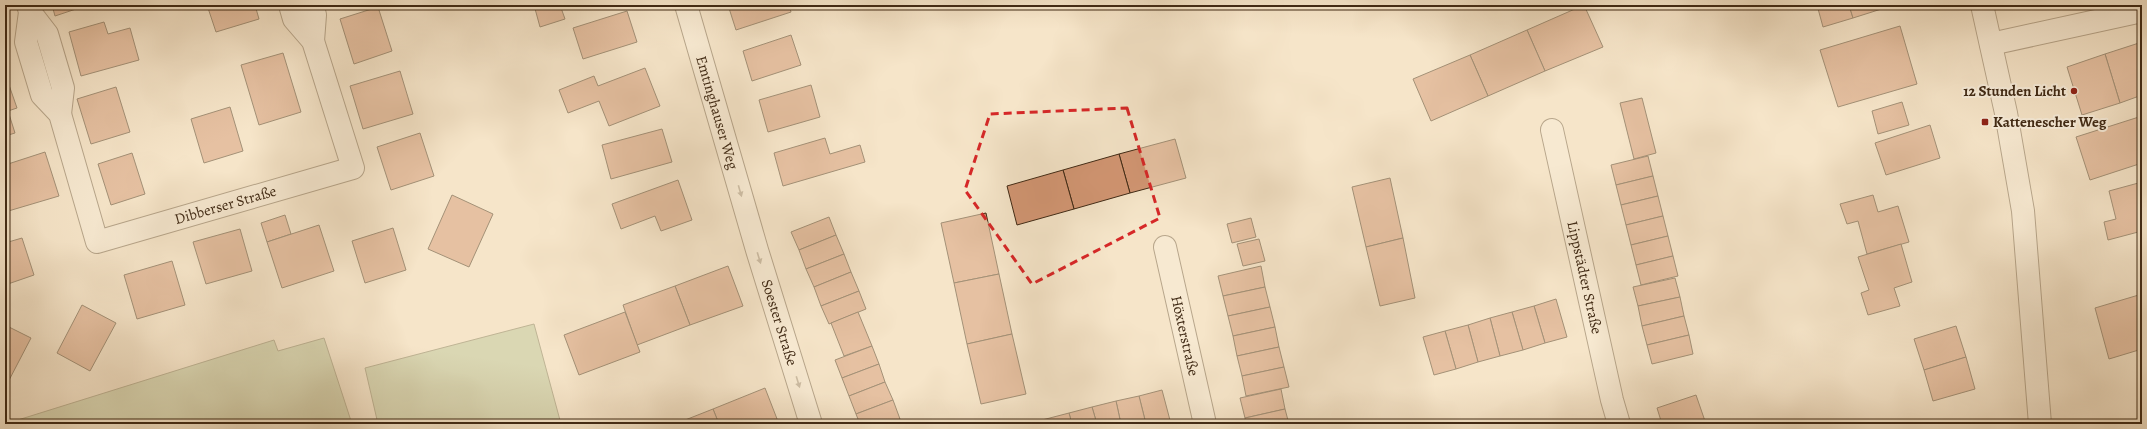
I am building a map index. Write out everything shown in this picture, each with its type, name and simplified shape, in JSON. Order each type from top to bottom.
[{"type":"street","name":"Dibberser Straße","points":[[290,5],[294,19],[313,41]]},
{"type":"street","name":"Dibberser Straße","points":[[29,8],[26,42],[28,49],[42,95],[60,114],[97,242],[353,168],[313,41],[315,15],[312,5]]},
{"type":"street","name":"Emtinghauser Weg","points":[[686,5],[748,220]]},
{"type":"street","points":[[1982,5],[2006,112],[2023,211],[2040,424]]},
{"type":"street","points":[[1991,44],[2142,12]]},
{"type":"street","name":"Lippstädter Straße","points":[[1552,130],[1612,400],[1619,424]]},
{"type":"street","name":"Soester Straße","points":[[748,220],[811,424]]},
{"type":"street","name":"Höxterstraße","points":[[1165,247],[1205,424]]},
{"type":"highlighted area","points":[[1127,108],[1160,218],[1032,284],[965,190],[990,114]]},
{"type":"green space","points":[[534,324],[561,424],[378,424],[365,368]]},
{"type":"green space","points":[[324,338],[352,424],[5,424],[274,340],[278,351]]},
{"type":"building","points":[[52,5],[88,5],[55,16]]},
{"type":"building","points":[[207,5],[255,5],[259,19],[216,32]]},
{"type":"building","points":[[534,5],[560,5],[565,19],[540,27]]},
{"type":"building","points":[[728,5],[789,5],[791,12],[736,30]]},
{"type":"building","points":[[1584,5],[1603,47],[1545,71],[1527,30]]},
{"type":"building","points":[[1817,5],[1849,5],[1853,18],[1823,27]]},
{"type":"building","points":[[1849,5],[1894,5],[1853,18]]},
{"type":"building","points":[[378,7],[392,51],[354,64],[340,19]]},
{"type":"building","points":[[627,11],[637,42],[583,59],[573,28]]},
{"type":"building","points":[[104,22],[108,34],[130,28],[139,60],[81,76],[69,32]]},
{"type":"building","points":[[1900,26],[1917,84],[1838,107],[1820,50]]},
{"type":"building","points":[[1527,30],[1545,71],[1488,96],[1470,55]]},
{"type":"building","points":[[791,35],[801,65],[752,81],[743,51]]},
{"type":"building","points":[[2142,42],[2142,95],[2120,103],[2105,54]]},
{"type":"building","points":[[283,53],[301,112],[259,125],[241,65]]},
{"type":"building","points":[[2105,54],[2120,103],[2082,115],[2067,67]]},
{"type":"building","points":[[1470,55],[1488,96],[1431,121],[1413,79]]},
{"type":"building","points":[[645,68],[660,106],[609,126],[599,101],[568,113],[559,90],[594,76],[598,86]]},
{"type":"building","points":[[400,71],[413,114],[363,129],[350,86]]},
{"type":"building","points":[[9,85],[17,108],[8,111],[15,133],[5,136],[5,86]]},
{"type":"building","points":[[811,85],[820,117],[768,132],[759,100]]},
{"type":"building","points":[[116,87],[130,132],[91,144],[77,99]]},
{"type":"building","points":[[1642,98],[1656,153],[1634,159],[1620,103]]},
{"type":"building","points":[[1902,102],[1909,125],[1878,134],[1872,111]]},
{"type":"building","points":[[230,107],[243,151],[204,163],[191,119]]},
{"type":"building","points":[[2142,116],[2142,163],[2090,180],[2076,137]]},
{"type":"building","points":[[1930,125],[1940,158],[1886,175],[1875,143]]},
{"type":"building","points":[[662,129],[672,162],[611,179],[602,145]]},
{"type":"building","points":[[420,133],[434,176],[391,190],[377,147]]},
{"type":"building","points":[[825,138],[830,154],[860,145],[865,162],[783,186],[774,153]]},
{"type":"building","points":[[1175,139],[1186,178],[1130,193],[1119,154]]},
{"type":"building","points":[[45,152],[59,196],[5,212],[5,165]]},
{"type":"building","points":[[132,153],[145,194],[111,205],[98,164]]},
{"type":"building","points":[[1119,154],[1130,193],[1074,209],[1063,170]]},
{"type":"building","points":[[1648,156],[1653,176],[1616,185],[1611,165]]},
{"type":"building","points":[[1063,170],[1074,209],[1017,225],[1007,186]]},
{"type":"building","points":[[1653,176],[1658,196],[1621,205],[1616,185]]},
{"type":"building","points":[[1390,178],[1403,238],[1366,247],[1352,187]]},
{"type":"building","points":[[678,180],[692,220],[661,231],[655,216],[621,229],[612,204]]},
{"type":"building","points":[[2142,182],[2142,231],[2108,240],[2104,222],[2116,219],[2109,191]]},
{"type":"building","points":[[452,195],[493,214],[469,267],[428,249]]},
{"type":"building","points":[[1873,195],[1878,212],[1898,206],[1909,242],[1867,254],[1858,221],[1847,224],[1840,204]]},
{"type":"building","points":[[1658,196],[1663,216],[1626,225],[1621,205]]},
{"type":"building","points":[[986,213],[999,274],[954,283],[941,223]]},
{"type":"building","points":[[285,215],[291,234],[267,242],[261,223]]},
{"type":"building","points":[[1663,216],[1668,236],[1631,245],[1626,225]]},
{"type":"building","points":[[829,217],[836,235],[799,250],[791,232]]},
{"type":"building","points":[[1251,218],[1256,237],[1232,243],[1227,224]]},
{"type":"building","points":[[319,225],[334,271],[282,288],[267,242]]},
{"type":"building","points":[[393,228],[406,270],[365,283],[352,241]]},
{"type":"building","points":[[240,229],[252,271],[206,284],[193,242]]},
{"type":"building","points":[[836,235],[844,254],[806,269],[799,250]]},
{"type":"building","points":[[1668,236],[1673,256],[1636,265],[1631,245]]},
{"type":"building","points":[[22,238],[34,275],[5,285],[5,243]]},
{"type":"building","points":[[1403,238],[1415,298],[1380,306],[1366,247]]},
{"type":"building","points":[[1259,239],[1265,261],[1243,266],[1237,244]]},
{"type":"building","points":[[1901,244],[1912,282],[1894,288],[1900,306],[1868,315],[1861,293],[1869,290],[1858,257]]},
{"type":"building","points":[[844,254],[851,272],[814,287],[806,269]]},
{"type":"building","points":[[1673,256],[1678,276],[1641,285],[1636,265]]},
{"type":"building","points":[[172,261],[185,305],[137,319],[124,275]]},
{"type":"building","points":[[728,266],[743,306],[690,325],[675,286]]},
{"type":"building","points":[[1261,266],[1265,287],[1223,296],[1218,276]]},
{"type":"building","points":[[851,272],[859,291],[821,306],[814,287]]},
{"type":"building","points":[[999,274],[1012,334],[967,344],[954,283]]},
{"type":"building","points":[[1675,278],[1680,297],[1638,306],[1633,287]]},
{"type":"building","points":[[675,286],[690,325],[637,345],[623,305]]},
{"type":"building","points":[[1265,287],[1270,307],[1228,316],[1223,296]]},
{"type":"building","points":[[859,291],[866,309],[829,324],[821,306]]},
{"type":"building","points":[[2142,294],[2142,349],[2109,359],[2095,308]]},
{"type":"building","points":[[1680,297],[1684,316],[1642,326],[1638,306]]},
{"type":"building","points":[[1556,299],[1567,337],[1545,343],[1534,306]]},
{"type":"building","points":[[82,305],[116,323],[90,371],[57,353]]},
{"type":"building","points":[[1534,306],[1545,343],[1523,350],[1512,312]]},
{"type":"building","points":[[1270,307],[1275,327],[1233,336],[1228,316]]},
{"type":"building","points":[[625,312],[640,352],[579,375],[564,335]]},
{"type":"building","points":[[858,312],[872,346],[844,356],[831,323]]},
{"type":"building","points":[[1512,312],[1523,350],[1500,356],[1490,318]]},
{"type":"building","points":[[1684,316],[1689,335],[1647,345],[1642,326]]},
{"type":"building","points":[[1490,318],[1500,356],[1478,362],[1468,325]]},
{"type":"building","points":[[5,325],[31,338],[6,386],[5,385]]},
{"type":"building","points":[[1468,325],[1478,362],[1456,369],[1445,331]]},
{"type":"building","points":[[1956,326],[1966,357],[1924,370],[1914,339]]},
{"type":"building","points":[[1275,327],[1279,347],[1237,356],[1233,336]]},
{"type":"building","points":[[1445,331],[1456,369],[1434,375],[1423,337]]},
{"type":"building","points":[[1012,334],[1026,394],[981,404],[967,344]]},
{"type":"building","points":[[1689,335],[1693,354],[1652,364],[1647,345]]},
{"type":"building","points":[[872,346],[879,364],[842,378],[835,360]]},
{"type":"building","points":[[1279,347],[1284,367],[1242,376],[1237,356]]},
{"type":"building","points":[[1966,357],[1975,389],[1933,401],[1924,370]]},
{"type":"building","points":[[879,364],[885,382],[849,396],[842,378]]},
{"type":"building","points":[[1284,367],[1289,387],[1246,396],[1242,376]]},
{"type":"building","points":[[885,382],[893,400],[856,414],[849,396]]},
{"type":"building","points":[[765,388],[779,424],[719,424],[713,409]]},
{"type":"building","points":[[1281,389],[1285,409],[1245,418],[1240,398]]},
{"type":"building","points":[[1162,390],[1171,424],[1146,424],[1139,396]]},
{"type":"building","points":[[1696,395],[1706,424],[1662,424],[1657,408]]},
{"type":"building","points":[[1139,396],[1146,424],[1121,424],[1116,401]]},
{"type":"building","points":[[893,400],[900,419],[887,424],[860,424],[856,414]]},
{"type":"building","points":[[1116,401],[1121,424],[1097,424],[1092,407]]},
{"type":"building","points":[[1092,407],[1097,424],[1072,424],[1069,413]]},
{"type":"building","points":[[713,409],[719,424],[675,424]]},
{"type":"building","points":[[1285,409],[1289,424],[1246,424],[1245,418]]},
{"type":"building","points":[[1069,413],[1072,424],[1047,424],[1046,419]]},
{"type":"building","points":[[900,419],[902,424],[887,424]]},
{"type":"building","points":[[1046,419],[1047,424],[1025,424]]},
{"type":"place","name":"12 Stunden Licht","points":[[2074,91]]},
{"type":"place","name":"Kattenescher Weg","points":[[1985,122]]}]
